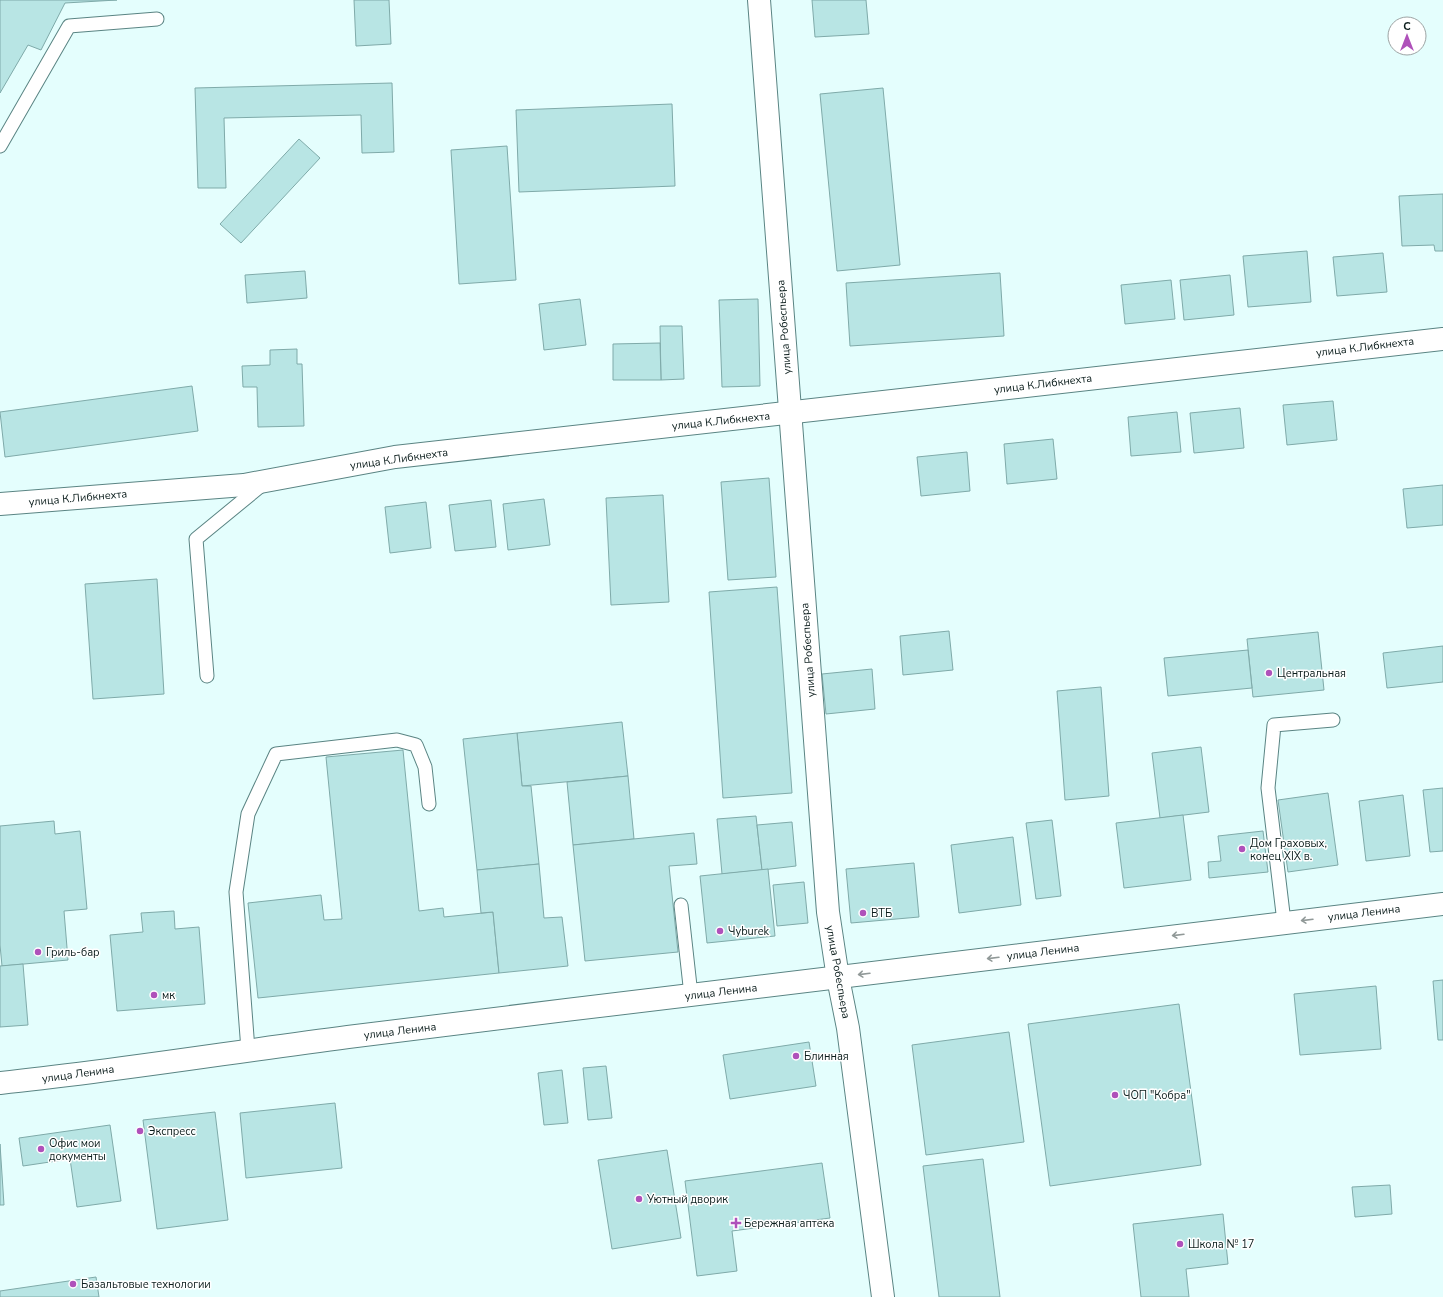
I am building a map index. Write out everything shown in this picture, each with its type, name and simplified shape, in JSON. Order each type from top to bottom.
[{"type":"street","name":"улица Робеспьера","points":[[759,0],[828,912],[838,978],[848,1028],[883,1297]]},
{"type":"street","name":"улица К.Либкнехта","points":[[0,504],[244,484],[395,457],[1443,339]]},
{"type":"street","name":"улица Ленина","points":[[0,1083],[64,1076],[248,1050],[691,995],[1284,922],[1443,904]]},
{"type":"lane","points":[[0,146],[69,26],[157,19]]},
{"type":"lane","points":[[207,676],[196,539],[269,480]]},
{"type":"lane","points":[[1284,922],[1268,788],[1274,725],[1333,720]]},
{"type":"lane","points":[[248,1050],[236,892],[248,814],[276,754],[397,740],[416,745],[425,767],[429,804]]},
{"type":"lane","points":[[681,905],[691,995]]},
{"type":"building","points":[[0,0],[117,0],[65,3],[41,50],[28,45],[0,93]]},
{"type":"building","points":[[354,0],[389,0],[391,44],[356,46]]},
{"type":"building","points":[[812,0],[866,0],[869,34],[815,37]]},
{"type":"building","points":[[392,83],[394,152],[362,153],[361,115],[224,118],[226,188],[198,188],[195,88]]},
{"type":"building","points":[[883,88],[900,265],[837,271],[820,94]]},
{"type":"building","points":[[672,104],[675,186],[519,192],[516,110]]},
{"type":"building","points":[[299,139],[320,158],[241,243],[220,224]]},
{"type":"building","points":[[507,146],[516,280],[459,284],[451,150]]},
{"type":"building","points":[[1443,194],[1443,251],[1435,251],[1434,245],[1402,246],[1399,196]]},
{"type":"building","points":[[1307,251],[1311,302],[1248,307],[1243,256]]},
{"type":"building","points":[[1383,253],[1387,292],[1337,296],[1333,257]]},
{"type":"building","points":[[305,271],[307,298],[247,303],[245,275]]},
{"type":"building","points":[[1000,273],[1004,336],[850,346],[846,283]]},
{"type":"building","points":[[1230,275],[1234,315],[1184,320],[1180,280]]},
{"type":"building","points":[[1171,280],[1175,319],[1125,324],[1121,285]]},
{"type":"building","points":[[580,299],[586,345],[544,350],[539,304]]},
{"type":"building","points":[[758,299],[760,386],[722,387],[719,300]]},
{"type":"building","points":[[660,326],[682,326],[684,379],[661,380]]},
{"type":"building","points":[[660,343],[661,380],[613,380],[613,344]]},
{"type":"building","points":[[297,349],[297,364],[302,364],[304,426],[258,427],[257,387],[243,387],[242,366],[270,365],[270,350]]},
{"type":"building","points":[[192,386],[198,431],[5,457],[0,412]]},
{"type":"building","points":[[1333,401],[1337,440],[1287,445],[1283,405]]},
{"type":"building","points":[[1240,408],[1244,448],[1194,453],[1190,413]]},
{"type":"building","points":[[1177,412],[1181,452],[1131,456],[1128,417]]},
{"type":"building","points":[[1053,439],[1057,479],[1007,484],[1004,444]]},
{"type":"building","points":[[967,452],[970,491],[921,496],[917,457]]},
{"type":"building","points":[[769,478],[776,577],[728,580],[721,482]]},
{"type":"building","points":[[1443,485],[1443,525],[1407,528],[1403,489]]},
{"type":"building","points":[[663,495],[669,602],[611,605],[606,498]]},
{"type":"building","points":[[544,499],[550,545],[508,550],[503,504]]},
{"type":"building","points":[[491,500],[496,547],[455,551],[449,505]]},
{"type":"building","points":[[426,502],[431,548],[390,553],[385,507]]},
{"type":"building","points":[[157,579],[164,694],[93,699],[85,584]]},
{"type":"building","points":[[777,587],[792,793],[723,798],[709,592]]},
{"type":"building","points":[[949,631],[953,670],[903,675],[900,636]]},
{"type":"building","points":[[1318,632],[1324,690],[1253,697],[1247,639]]},
{"type":"building","points":[[1443,646],[1443,682],[1387,688],[1383,653]]},
{"type":"building","points":[[1248,650],[1252,688],[1168,696],[1164,658]]},
{"type":"building","points":[[872,669],[875,709],[826,714],[822,674]]},
{"type":"building","points":[[1101,687],[1109,796],[1065,800],[1057,691]]},
{"type":"building","points":[[622,722],[628,776],[522,786],[517,733]]},
{"type":"building","points":[[517,733],[522,786],[531,786],[539,864],[477,870],[463,739]]},
{"type":"building","points":[[1201,747],[1209,812],[1160,818],[1152,753]]},
{"type":"building","points":[[403,750],[419,911],[443,908],[444,917],[493,912],[499,973],[258,998],[248,903],[321,895],[324,920],[342,919],[326,757]]},
{"type":"building","points":[[628,776],[634,839],[573,845],[567,782]]},
{"type":"building","points":[[1443,788],[1443,851],[1430,852],[1423,790]]},
{"type":"building","points":[[1328,793],[1338,865],[1288,872],[1278,800]]},
{"type":"building","points":[[1403,795],[1410,856],[1366,861],[1359,801]]},
{"type":"building","points":[[1183,815],[1191,880],[1124,888],[1116,823]]},
{"type":"building","points":[[756,816],[762,870],[722,874],[717,819]]},
{"type":"building","points":[[1052,820],[1061,896],[1036,899],[1026,823]]},
{"type":"building","points":[[54,821],[55,834],[80,831],[87,909],[64,911],[68,960],[2,966],[0,945],[0,826]]},
{"type":"building","points":[[792,822],[796,866],[762,870],[757,825]]},
{"type":"building","name":"Дом Граховых, конец XIX в.","points":[[1263,831],[1268,872],[1209,878],[1208,862],[1221,861],[1218,836]]},
{"type":"building","points":[[694,833],[697,864],[669,866],[678,952],[585,961],[573,845]]},
{"type":"building","points":[[1013,837],[1021,905],[959,913],[951,845]]},
{"type":"building","points":[[914,863],[919,917],[851,923],[846,869]]},
{"type":"building","points":[[539,864],[544,918],[562,917],[568,966],[499,973],[493,912],[481,913],[477,870]]},
{"type":"building","points":[[768,869],[775,936],[707,943],[700,876]]},
{"type":"building","points":[[804,882],[808,923],[777,926],[773,885]]},
{"type":"building","points":[[174,911],[175,929],[199,927],[205,1004],[117,1011],[110,935],[143,932],[141,913]]},
{"type":"building","points":[[23,964],[28,1025],[0,1027],[0,966]]},
{"type":"building","points":[[1443,980],[1443,1040],[1438,1040],[1433,981]]},
{"type":"building","points":[[1376,986],[1381,1049],[1300,1055],[1294,994]]},
{"type":"building","name":"ЧОП \"Кобра\"","points":[[1179,1004],[1201,1165],[1050,1186],[1028,1024]]},
{"type":"building","points":[[1009,1032],[1024,1142],[926,1155],[912,1045]]},
{"type":"building","points":[[809,1042],[816,1086],[730,1099],[723,1055]]},
{"type":"building","points":[[606,1066],[612,1118],[588,1120],[583,1068]]},
{"type":"building","points":[[562,1070],[568,1123],[544,1125],[538,1073]]},
{"type":"building","points":[[335,1103],[342,1168],[246,1178],[240,1113]]},
{"type":"building","points":[[215,1112],[228,1220],[157,1229],[143,1120]]},
{"type":"building","points":[[110,1125],[121,1201],[77,1207],[70,1159],[23,1166],[19,1138]]},
{"type":"building","points":[[0,1144],[4,1205],[0,1205]]},
{"type":"building","name":"Уютный дворик","points":[[667,1150],[681,1238],[612,1249],[598,1160]]},
{"type":"building","points":[[983,1159],[1000,1297],[939,1297],[923,1166]]},
{"type":"building","points":[[822,1163],[830,1218],[732,1231],[737,1271],[697,1276],[685,1181]]},
{"type":"building","points":[[1390,1185],[1392,1214],[1355,1217],[1352,1187]]},
{"type":"building","name":"Школа № 17","points":[[1223,1214],[1228,1264],[1186,1269],[1189,1297],[1141,1297],[1133,1224]]},
{"type":"building","name":"Базальтовые технологии","points":[[96,1277],[99,1297],[0,1297],[0,1291]]},
{"type":"place","name":"Центральная","points":[[1269,673]]},
{"type":"place","name":"Дом Граховых, конец XIX в.","points":[[1242,849]]},
{"type":"place","name":"ВТБ","points":[[863,913]]},
{"type":"place","name":"Чуburek","points":[[720,931]]},
{"type":"place","name":"Гриль-бар","points":[[38,952]]},
{"type":"place","name":"мк","points":[[154,995]]},
{"type":"place","name":"Блинная","points":[[796,1056]]},
{"type":"place","name":"ЧОП \"Кобра\"","points":[[1115,1095]]},
{"type":"place","name":"Экспресс","points":[[140,1131]]},
{"type":"place","name":"Офис мои документы","points":[[41,1149]]},
{"type":"place","name":"Уютный дворик","points":[[639,1199]]},
{"type":"place","name":"Бережная аптека","points":[[736,1223]]},
{"type":"place","name":"Школа № 17","points":[[1180,1244]]},
{"type":"place","name":"Базальтовые технологии","points":[[73,1284]]}]
